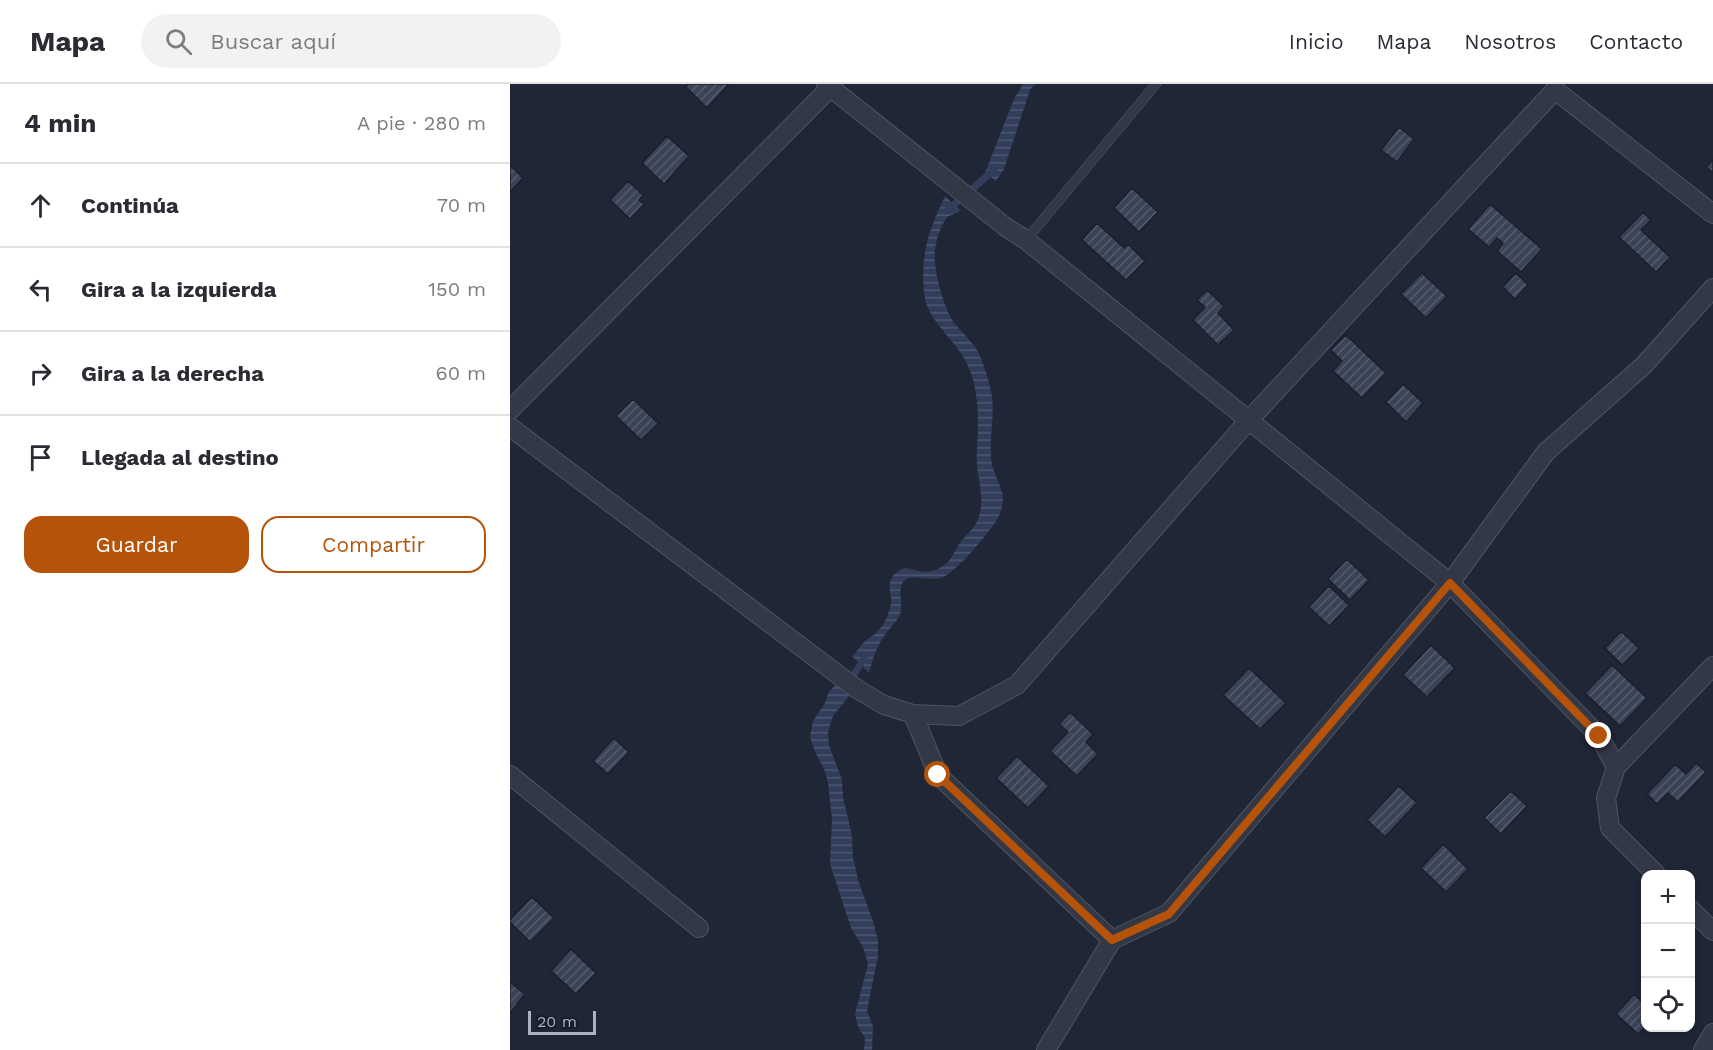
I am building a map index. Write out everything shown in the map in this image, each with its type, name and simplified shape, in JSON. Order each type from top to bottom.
[{"type":"street","points":[[510,411],[828,86],[1007,228],[1026,240],[1450,583],[1599,736],[1616,767]]},
{"type":"street","points":[[510,427],[850,684],[884,705],[913,714],[958,716],[1017,685],[1249,420],[1554,86],[1713,214]]},
{"type":"street","points":[[1046,1050],[1112,940],[1169,914],[1450,583],[1546,452],[1644,365],[1713,288]]},
{"type":"street","points":[[1652,870],[1610,828],[1606,798],[1616,767],[1713,666]]},
{"type":"street","points":[[913,714],[938,775],[1112,940]]},
{"type":"street","points":[[514,786],[699,928]]},
{"type":"street","points":[[1695,914],[1713,931]]},
{"type":"street","points":[[1703,1050],[1713,1033]]},
{"type":"lane","points":[[1026,240],[1156,84]]},
{"type":"water","points":[[1023,84],[1035,84],[1030,90],[1004,169],[996,181],[985,173],[1014,99]]},
{"type":"water","points":[[945,196],[961,211],[947,217],[936,242],[935,259],[938,278],[943,299],[951,317],[978,352],[987,376],[993,404],[992,464],[1002,490],[1003,503],[999,516],[989,531],[973,551],[947,575],[931,579],[908,578],[902,583],[900,614],[881,642],[869,673],[852,656],[886,620],[890,607],[890,586],[893,576],[902,569],[926,572],[937,570],[945,565],[974,527],[980,512],[981,496],[977,460],[978,410],[973,379],[960,352],[931,314],[924,293],[923,267],[926,246]]},
{"type":"water","points":[[837,683],[849,696],[833,716],[828,732],[829,745],[842,780],[843,797],[852,836],[853,858],[859,883],[878,941],[878,956],[867,1011],[873,1026],[872,1050],[864,1050],[865,1038],[858,1027],[855,1014],[868,964],[863,947],[851,928],[830,864],[832,819],[828,783],[810,737],[813,721],[825,703],[828,693]]},
{"type":"building","points":[[689,84],[728,85],[707,108],[686,87]]},
{"type":"building","points":[[1399,127],[1414,139],[1397,162],[1381,150]]},
{"type":"building","points":[[667,136],[689,156],[664,184],[642,163]]},
{"type":"building","points":[[1713,160],[1713,173],[1706,167]]},
{"type":"building","points":[[510,165],[523,178],[510,192]]},
{"type":"building","points":[[628,181],[643,195],[639,200],[644,204],[630,219],[610,200]]},
{"type":"building","points":[[1132,188],[1158,212],[1139,232],[1114,208]]},
{"type":"building","points":[[1490,204],[1542,249],[1521,272],[1497,251],[1503,243],[1497,238],[1489,247],[1468,229]]},
{"type":"building","points":[[1643,212],[1651,220],[1641,230],[1670,257],[1656,272],[1619,237]]},
{"type":"building","points":[[1097,223],[1124,248],[1128,244],[1145,261],[1126,280],[1082,240]]},
{"type":"building","points":[[1422,273],[1447,296],[1426,318],[1401,294]]},
{"type":"building","points":[[1516,273],[1528,285],[1515,299],[1503,287]]},
{"type":"building","points":[[1207,290],[1224,306],[1218,313],[1234,330],[1218,345],[1193,320],[1205,307],[1197,300]]},
{"type":"building","points":[[1346,335],[1386,373],[1362,398],[1333,371],[1342,361],[1331,350]]},
{"type":"building","points":[[1403,384],[1423,403],[1406,422],[1386,402]]},
{"type":"building","points":[[633,399],[658,423],[641,440],[616,416]]},
{"type":"building","points":[[1347,559],[1369,580],[1350,600],[1328,579]]},
{"type":"building","points":[[1329,586],[1349,605],[1329,626],[1309,607]]},
{"type":"building","points":[[1621,631],[1639,648],[1622,665],[1605,648]]},
{"type":"building","points":[[1431,645],[1455,668],[1427,697],[1403,675]]},
{"type":"building","points":[[1612,665],[1647,698],[1620,726],[1585,693]]},
{"type":"building","points":[[1249,668],[1286,703],[1260,729],[1223,695]]},
{"type":"building","points":[[1070,712],[1093,734],[1086,742],[1098,754],[1077,776],[1050,751],[1068,732],[1059,724]]},
{"type":"building","points":[[614,738],[629,752],[608,774],[593,761]]},
{"type":"building","points":[[1017,756],[1049,786],[1028,808],[996,778]]},
{"type":"building","points":[[1696,763],[1706,772],[1678,802],[1668,793],[1657,804],[1647,794],[1675,764],[1686,774]]},
{"type":"building","points":[[1399,786],[1417,803],[1385,837],[1367,820]]},
{"type":"building","points":[[1511,791],[1527,806],[1501,834],[1484,818]]},
{"type":"building","points":[[1443,844],[1468,869],[1446,892],[1421,868]]},
{"type":"building","points":[[532,897],[554,918],[530,942],[510,920]]},
{"type":"building","points":[[571,949],[596,973],[576,994],[551,971]]},
{"type":"building","points":[[510,982],[525,994],[510,1013]]},
{"type":"building","points":[[1634,994],[1641,1001],[1641,1031],[1638,1034],[1616,1014]]},
{"type":"waterway","points":[[948,210],[994,170]]},
{"type":"waterway","points":[[850,681],[865,657]]},
{"type":"route","points":[[938,775],[1112,940],[1169,914],[1450,583],[1599,736]]}]
